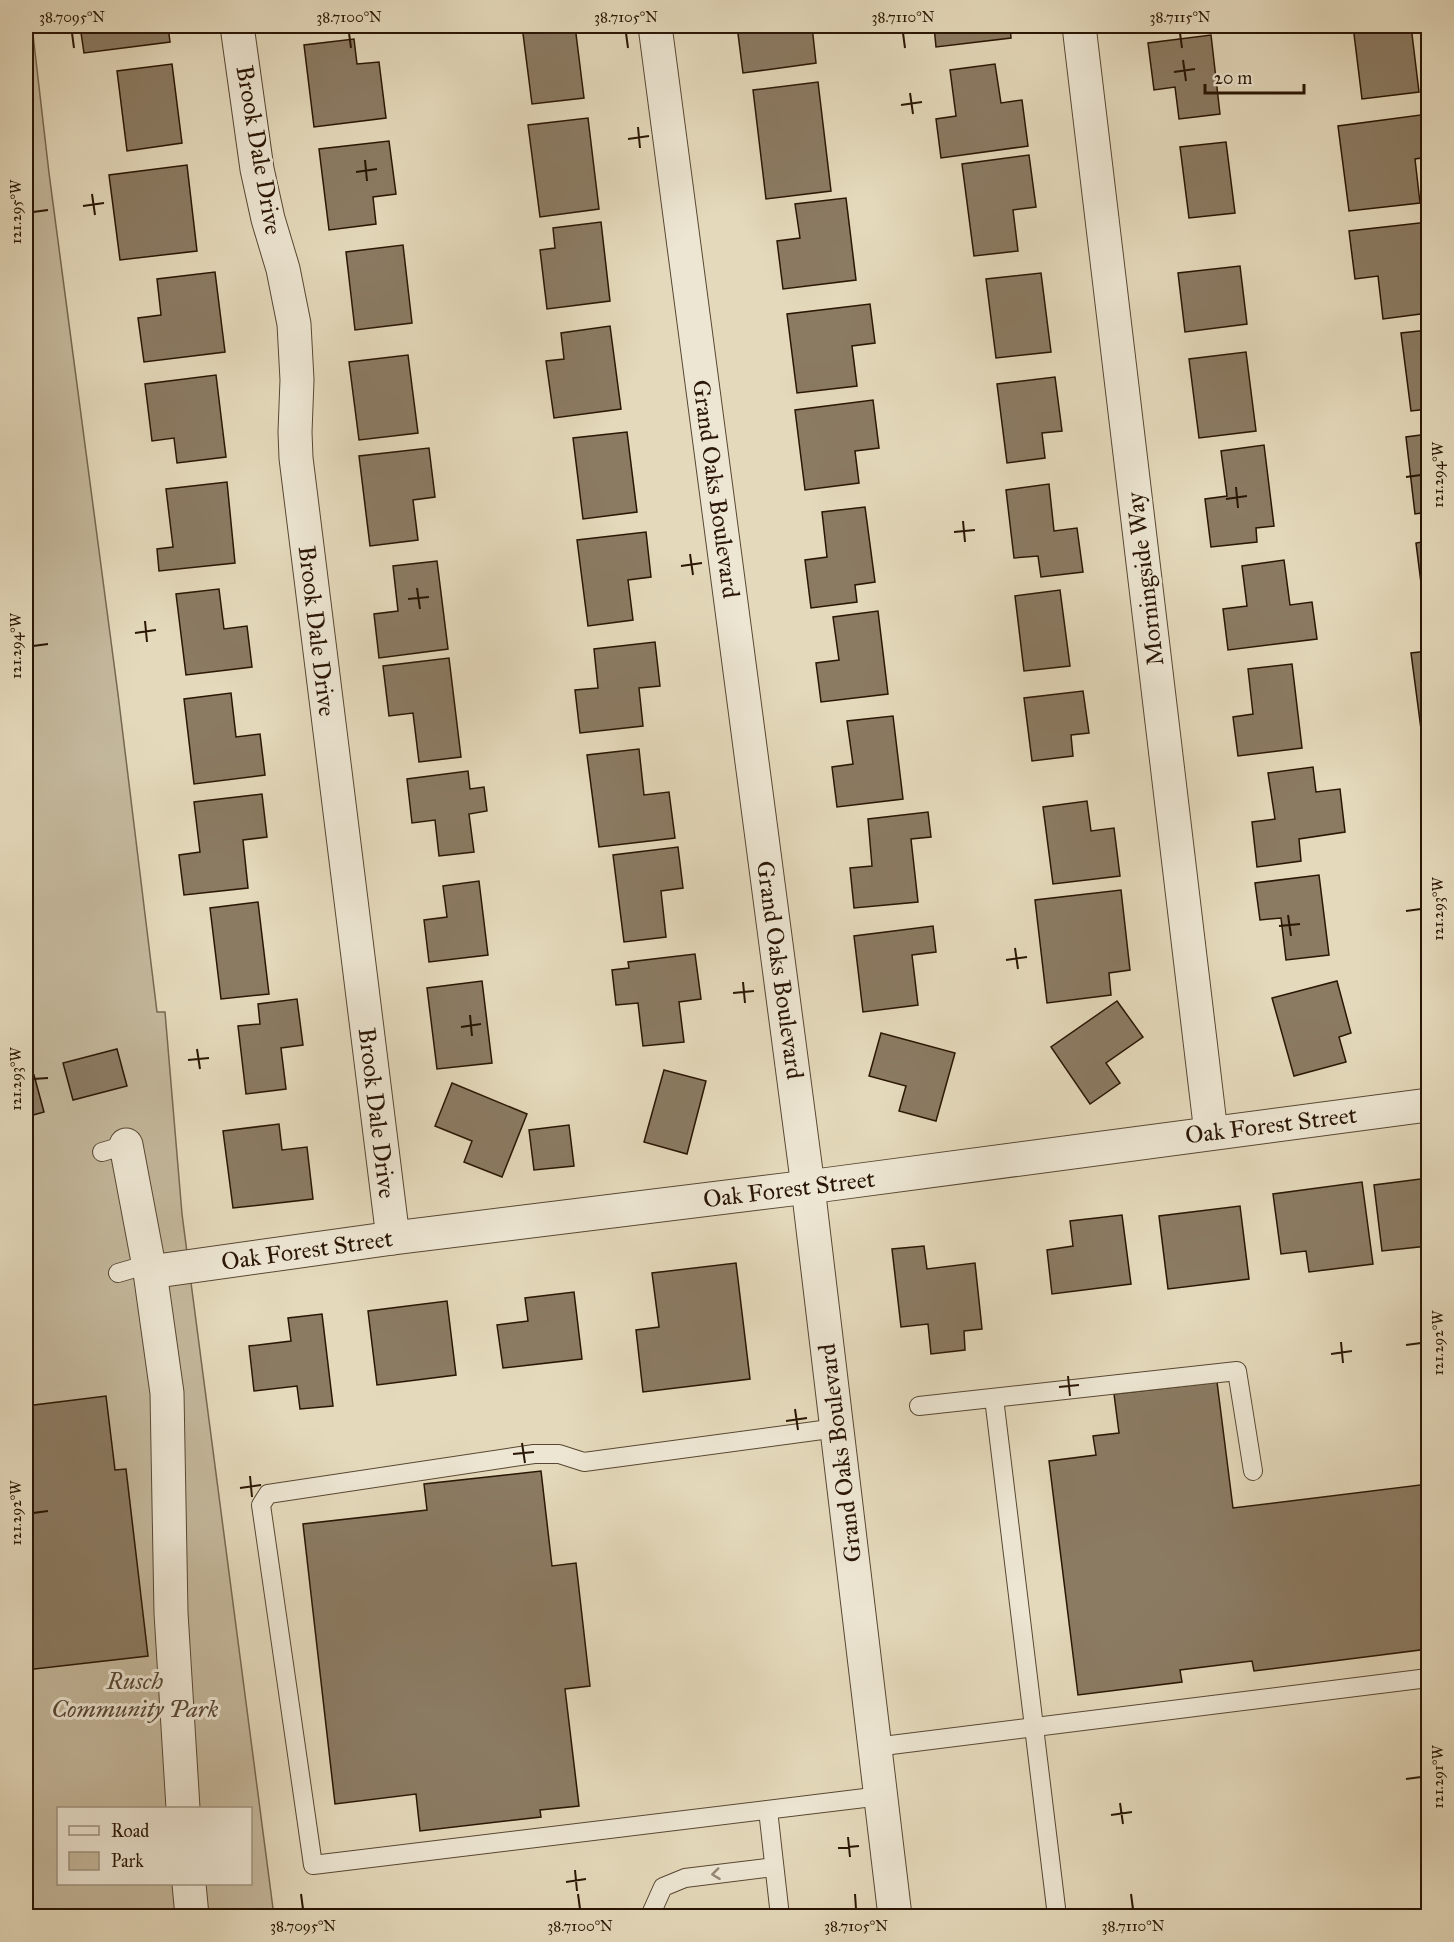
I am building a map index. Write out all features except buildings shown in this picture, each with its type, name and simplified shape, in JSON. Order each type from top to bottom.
[{"type":"street","name":"Brook Dale Drive","points":[[237,26],[257,169],[268,219],[283,269],[294,324],[297,380],[296,458],[393,1238]]},
{"type":"street","name":"Grand Oaks Boulevard","points":[[655,26],[808,1187],[895,1917]]},
{"type":"street","name":"Morningside Way","points":[[1079,26],[1211,1132]]},
{"type":"street","name":"Oak Forest Street","points":[[139,1269],[808,1187],[1428,1105]]},
{"type":"street","points":[[114,1148],[167,1393],[171,1613],[183,1807]]},
{"type":"street","points":[[189,1885],[192,1917]]},
{"type":"lane","points":[[919,1406],[1237,1371],[1253,1472]]},
{"type":"lane","points":[[994,1398],[1036,1727],[1057,1917]]},
{"type":"lane","points":[[837,1428],[584,1462],[559,1454],[534,1454],[268,1494],[261,1505],[313,1865],[881,1796]]},
{"type":"lane","points":[[875,1748],[1428,1678]]},
{"type":"lane","points":[[768,1810],[780,1917]]},
{"type":"lane","points":[[650,1917],[663,1887],[685,1878],[774,1867]]},
{"type":"green space","name":"Rusch Community Park","points":[[26,26],[32,26],[157,1012],[165,1012],[182,1214],[274,1916],[26,1916]]}]
